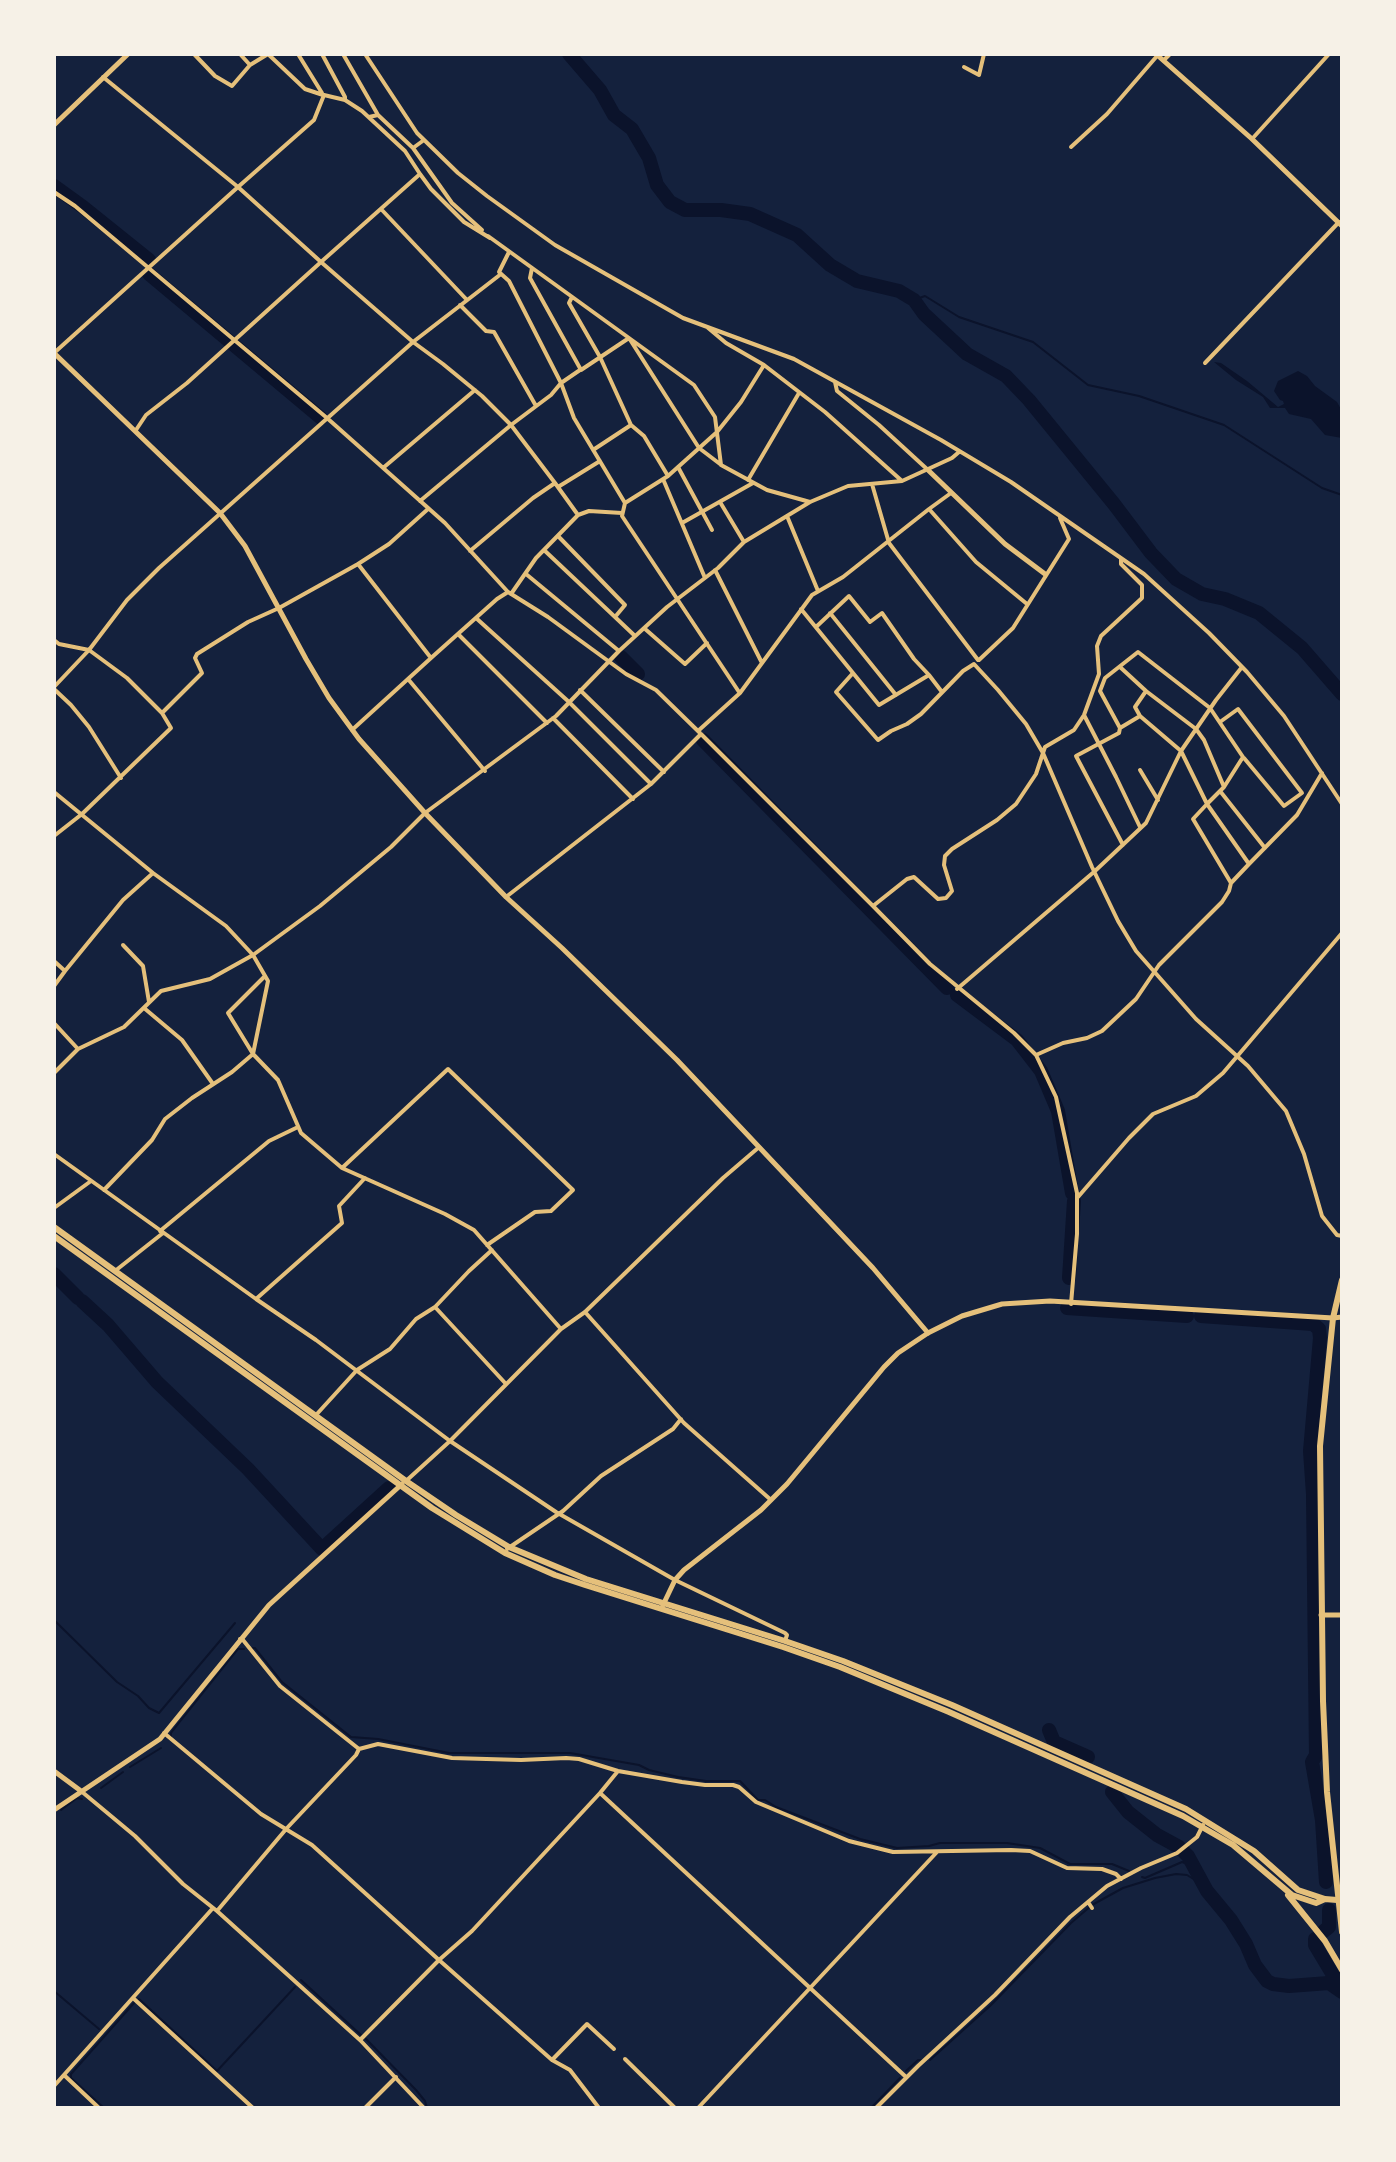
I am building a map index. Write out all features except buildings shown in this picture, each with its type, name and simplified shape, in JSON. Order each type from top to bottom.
[{"type":"main road","points":[[54,1227],[403,1484],[507,1550],[663,1606],[856,1666],[952,1705],[1146,1791],[1254,1851],[1298,1890],[1325,1899],[1340,1900]]},
{"type":"main road","points":[[54,1236],[313,1418]]},
{"type":"main road","points":[[1342,1280],[1333,1318],[1320,1446],[1321,1615],[1327,1792],[1342,1932]]},
{"type":"main road","points":[[1204,1823],[1251,1858],[1292,1895],[1316,1903],[1325,1899]]},
{"type":"main road","points":[[1283,1888],[1325,1941],[1342,1970]]},
{"type":"street","points":[[54,125],[128,54]]},
{"type":"street","points":[[194,54],[215,76],[232,86],[250,65],[268,54],[305,89],[345,100],[369,117],[405,151],[431,189],[464,222],[694,385],[715,417],[721,465]]},
{"type":"street","points":[[240,54],[250,65]]},
{"type":"street","points":[[298,54],[324,95]]},
{"type":"street","points":[[322,54],[345,100]]},
{"type":"street","points":[[343,54],[378,115],[413,148],[452,203],[490,238]]},
{"type":"street","points":[[365,54],[417,133],[458,173],[555,245],[683,318],[794,359],[941,440],[1011,482],[1144,574],[1242,667],[1284,716],[1342,804]]},
{"type":"street","points":[[964,67],[979,75],[984,54]]},
{"type":"street","points":[[1164,60],[1170,54]]},
{"type":"street","points":[[1252,139],[1329,54]]},
{"type":"street","points":[[1071,147],[1107,114],[1157,55],[1252,139],[1340,224],[1205,363]]},
{"type":"street","points":[[103,77],[238,187],[413,342],[475,390],[511,425],[578,515]]},
{"type":"street","points":[[324,95],[314,120],[54,353],[220,513],[245,546],[306,659],[352,730],[425,813],[506,897],[677,1060],[873,1268],[928,1333]]},
{"type":"street","points":[[369,117],[378,115]]},
{"type":"street","points":[[413,148],[424,140]]},
{"type":"street","points":[[136,430],[146,415],[187,383],[420,174]]},
{"type":"street","points":[[54,192],[148,266],[327,418],[445,523],[510,593],[626,674],[656,690],[930,964],[1036,1055],[1056,1097],[1077,1198],[1071,1304]]},
{"type":"street","points":[[381,209],[468,300]]},
{"type":"street","points":[[509,252],[499,272],[509,281],[561,383],[574,418],[625,503]]},
{"type":"street","points":[[532,268],[530,278],[581,370]]},
{"type":"street","points":[[121,778],[89,727],[54,688],[89,650],[127,600],[220,513],[413,342],[501,274]]},
{"type":"street","points":[[572,297],[569,303],[600,357],[631,425],[644,436],[666,477],[705,578]]},
{"type":"street","points":[[460,305],[486,331],[494,332],[536,407]]},
{"type":"street","points":[[705,325],[825,412],[902,481]]},
{"type":"street","points":[[420,501],[551,395],[561,383],[629,338]]},
{"type":"street","points":[[629,338],[699,448],[721,465],[767,490],[810,502]]},
{"type":"street","points":[[740,693],[622,513],[625,503],[666,477],[717,432],[741,402],[764,365]]},
{"type":"street","points":[[835,382],[837,391],[928,470],[1005,544],[1045,574]]},
{"type":"street","points":[[383,468],[475,390]]},
{"type":"street","points":[[682,523],[751,481],[799,393]]},
{"type":"street","points":[[593,450],[631,425]]},
{"type":"street","points":[[54,1073],[78,1049],[124,1027],[161,991],[210,979],[253,955],[320,906],[391,847],[425,813],[553,718],[635,636],[744,542],[810,502],[848,486],[902,481],[959,452]]},
{"type":"street","points":[[470,551],[533,498],[600,461]]},
{"type":"street","points":[[678,467],[712,530]]},
{"type":"street","points":[[872,484],[889,543],[976,662],[1026,724],[1043,753],[1118,921],[1136,951],[1196,1019],[1248,1066],[1286,1111],[1304,1154],[1322,1216],[1337,1235],[1342,1236]]},
{"type":"street","points":[[506,897],[664,772],[740,693],[812,595],[843,577],[951,493]]},
{"type":"street","points":[[720,502],[744,542]]},
{"type":"street","points":[[162,713],[202,673],[195,658],[197,654],[248,622],[358,564],[389,544],[428,509]]},
{"type":"street","points":[[929,509],[976,562],[1027,604]]},
{"type":"street","points":[[352,730],[497,599],[510,593],[544,550],[578,515],[589,511],[622,513]]},
{"type":"street","points":[[787,516],[818,591]]},
{"type":"street","points":[[853,673],[836,692],[878,740],[921,714],[963,671],[1013,628],[1069,539],[1060,518]]},
{"type":"street","points":[[558,536],[625,605],[615,617]]},
{"type":"street","points":[[544,550],[635,636]]},
{"type":"street","points":[[873,906],[907,879],[914,877],[938,899],[949,896],[952,891],[944,865],[945,856],[1016,804],[1036,774],[1045,747],[1074,730],[1084,715],[1099,674],[1097,646],[1101,636],[1142,598],[1142,585],[1121,564],[1121,559]]},
{"type":"street","points":[[358,564],[431,658]]},
{"type":"street","points":[[715,570],[761,662]]},
{"type":"street","points":[[526,574],[619,651]]},
{"type":"street","points":[[816,627],[849,596],[870,622],[882,613],[942,692]]},
{"type":"street","points":[[801,609],[879,705],[929,675]]},
{"type":"street","points":[[830,613],[896,695]]},
{"type":"street","points":[[476,618],[569,702],[651,784]]},
{"type":"street","points":[[644,628],[685,664],[707,643]]},
{"type":"street","points":[[458,634],[547,723]]},
{"type":"street","points":[[54,640],[59,644],[89,650],[127,678],[162,713],[171,728],[121,778],[54,836]]},
{"type":"street","points":[[1120,728],[1100,691],[1105,678],[1138,652],[1210,708],[1243,757],[1284,806],[1302,793],[1238,709],[1220,722]]},
{"type":"street","points":[[1120,667],[1196,729],[1204,740],[1222,789],[1265,848]]},
{"type":"street","points":[[957,989],[1141,829],[1181,751],[1242,667]]},
{"type":"street","points":[[408,679],[485,771]]},
{"type":"street","points":[[580,690],[664,772]]},
{"type":"street","points":[[1146,691],[1135,707],[1140,716],[1181,751],[1207,804],[1249,864]]},
{"type":"street","points":[[1084,715],[1141,829]]},
{"type":"street","points":[[1123,845],[1076,756],[1119,733],[1120,728],[1140,716]]},
{"type":"street","points":[[553,718],[633,799]]},
{"type":"street","points":[[1231,883],[1193,819],[1222,789],[1243,757]]},
{"type":"street","points":[[1140,770],[1158,800]]},
{"type":"street","points":[[1036,1055],[1102,1031],[1136,999],[1155,972],[1222,902],[1231,883],[1297,815],[1322,773]]},
{"type":"street","points":[[54,792],[153,873],[226,926],[253,955],[268,981],[253,1054],[165,1119],[152,1140],[104,1190]]},
{"type":"street","points":[[54,986],[123,900],[153,873]]},
{"type":"street","points":[[1077,1198],[1153,1114],[1196,1096],[1223,1073],[1342,933]]},
{"type":"street","points":[[123,945],[143,966],[149,1003]]},
{"type":"street","points":[[54,961],[65,971]]},
{"type":"street","points":[[265,976],[228,1013],[253,1054],[278,1080],[301,1133],[342,1168],[474,1230],[561,1329]]},
{"type":"street","points":[[144,1008],[182,1040],[213,1084]]},
{"type":"street","points":[[54,1023],[78,1049]]},
{"type":"street","points":[[342,1168],[448,1069],[573,1190],[551,1211],[535,1212],[487,1245]]},
{"type":"street","points":[[115,1272],[256,1150],[298,1127]]},
{"type":"street","points":[[54,1810],[160,1739],[269,1605],[450,1441],[561,1329],[585,1312],[758,1148]]},
{"type":"street","points":[[54,1154],[357,1370],[450,1441],[558,1514],[675,1580],[785,1633],[784,1644]]},
{"type":"street","points":[[256,1299],[342,1223],[339,1206],[365,1178]]},
{"type":"street","points":[[54,1208],[91,1181]]},
{"type":"street","points":[[313,1418],[357,1370],[390,1349],[416,1319],[435,1307],[492,1250]]},
{"type":"street","points":[[663,1606],[675,1580],[684,1570],[787,1484],[898,1353],[962,1316],[1002,1304],[1050,1301],[1342,1317]]},
{"type":"street","points":[[435,1307],[506,1384]]},
{"type":"street","points":[[585,1312],[681,1419],[771,1500]]},
{"type":"street","points":[[507,1550],[558,1514],[601,1476],[673,1429],[681,1419]]},
{"type":"street","points":[[1321,1615],[1342,1615]]},
{"type":"street","points":[[240,1639],[280,1686],[359,1749]]},
{"type":"street","points":[[164,1733],[261,1814],[312,1845],[552,2060],[570,2070],[599,2108]]},
{"type":"street","points":[[54,2086],[359,1749],[378,1744],[452,1758],[579,1759],[618,1771],[705,1785],[733,1785],[756,1802],[849,1841],[893,1852],[1030,1851],[1067,1868],[1102,1869],[1121,1879]]},
{"type":"street","points":[[54,1771],[135,1836],[183,1884],[360,2040],[424,2108]]},
{"type":"street","points":[[360,2040],[472,1931],[618,1771]]},
{"type":"street","points":[[600,1793],[906,2077]]},
{"type":"street","points":[[876,2108],[1107,1886],[1177,1853],[1197,1837],[1204,1823]]},
{"type":"street","points":[[698,2108],[939,1851]]},
{"type":"street","points":[[133,1998],[253,2108]]},
{"type":"street","points":[[552,2060],[587,2024],[614,2049]]},
{"type":"street","points":[[625,2059],[675,2108]]},
{"type":"street","points":[[64,2075],[99,2108]]},
{"type":"street","points":[[365,2108],[396,2077]]},
{"type":"water","points":[[1214,362],[1221,363],[1247,381],[1278,407],[1284,404],[1274,391],[1278,381],[1298,371],[1307,376],[1337,402],[1342,411],[1342,438],[1325,435],[1311,419],[1289,414],[1285,408],[1270,408],[1263,397]]},
{"type":"waterway","points":[[569,54],[600,90],[614,115],[632,129],[649,158],[657,185],[670,202],[685,210],[750,214],[797,235],[830,265],[857,281],[899,291],[914,300],[924,314],[967,354],[1006,376],[1029,400],[1151,553],[1176,579],[1202,594],[1225,599],[1259,613],[1302,648],[1342,694]]},
{"type":"waterway","points":[[54,186],[149,260]]},
{"type":"waterway","points":[[149,274],[321,418]]},
{"type":"waterway","points":[[914,300],[925,296],[959,317],[1033,342],[1088,385],[1139,396],[1224,425],[1322,488],[1342,495]]},
{"type":"waterway","points":[[621,657],[638,674]]},
{"type":"waterway","points":[[703,740],[947,988]]},
{"type":"waterway","points":[[957,995],[1017,1040],[1041,1071],[1058,1111],[1072,1193]]},
{"type":"waterway","points":[[1069,1278],[1074,1201]]},
{"type":"waterway","points":[[54,1274],[78,1298]]},
{"type":"waterway","points":[[82,1301],[108,1325],[157,1382],[248,1469],[322,1549],[389,1488]]},
{"type":"waterway","points":[[1067,1308],[1187,1316]]},
{"type":"waterway","points":[[1201,1316],[1313,1324],[1319,1329],[1310,1451],[1316,1755],[1312,1762],[1322,1820],[1326,1882]]},
{"type":"waterway","points":[[54,1620],[117,1682],[159,1713],[235,1623]]},
{"type":"waterway","points":[[252,1648],[282,1682],[351,1737],[449,1753],[570,1753],[639,1765],[678,1777],[740,1781],[758,1800],[765,1800],[860,1839],[897,1848],[940,1843],[1007,1843],[1040,1848],[1070,1864],[1112,1864],[1129,1871]]},
{"type":"waterway","points":[[171,1738],[171,1733],[238,1649],[244,1649]]},
{"type":"waterway","points":[[1049,1730],[1054,1742],[1088,1757]]},
{"type":"waterway","points":[[130,1767],[161,1748]]},
{"type":"waterway","points":[[101,1788],[123,1772]]},
{"type":"waterway","points":[[1112,1792],[1128,1812],[1188,1856],[1207,1891],[1231,1920],[1267,1981],[1289,1986],[1329,1983],[1342,1992]]},
{"type":"waterway","points":[[61,1810],[77,1798],[82,1799]]},
{"type":"waterway","points":[[1142,1877],[1182,1862],[1193,1866]]},
{"type":"waterway","points":[[930,2060],[990,2006],[1092,1905],[1123,1888],[1155,1878],[1176,1874],[1203,1882]]},
{"type":"waterway","points":[[1324,1931],[1329,1927],[1329,1910]]},
{"type":"waterway","points":[[1315,1939],[1315,1945],[1342,1990]]},
{"type":"waterway","points":[[301,1980],[361,2035]]},
{"type":"waterway","points":[[139,1999],[217,2071],[295,1987]]},
{"type":"waterway","points":[[54,1991],[99,2029]]},
{"type":"waterway","points":[[104,2108],[71,2078],[71,2074],[134,2003]]},
{"type":"waterway","points":[[366,2039],[416,2090],[427,2108]]},
{"type":"waterway","points":[[906,2071],[921,2060]]},
{"type":"waterway","points":[[871,2108],[900,2078]]}]
